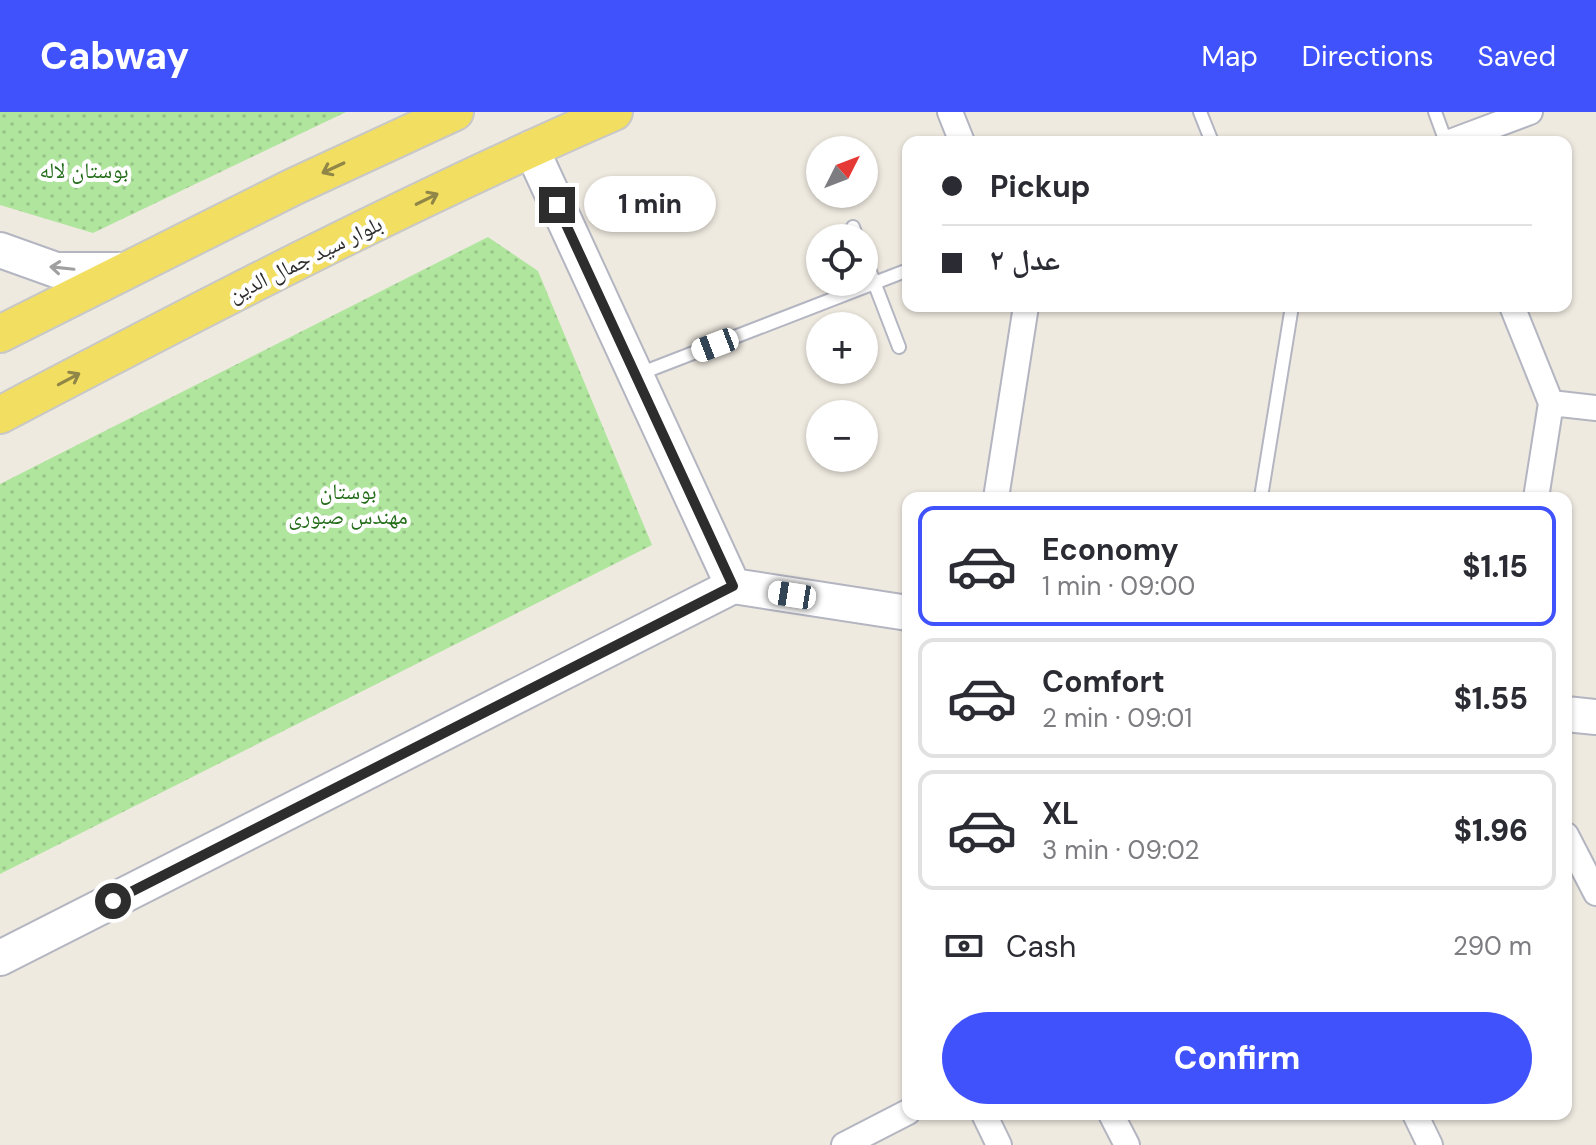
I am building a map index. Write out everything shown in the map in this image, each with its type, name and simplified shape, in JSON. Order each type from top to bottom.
[{"type":"main road","points":[[0,334],[293,187],[455,112]]},
{"type":"main road","name":"بلوار سید جمال الدین","points":[[0,415],[218,301],[531,148],[614,112]]},
{"type":"street","points":[[950,112],[960,136]]},
{"type":"street","points":[[1464,136],[1530,112]]},
{"type":"street","points":[[531,148],[733,586]]},
{"type":"street","points":[[0,250],[56,270],[126,270]]},
{"type":"street","points":[[997,492],[1025,312]]},
{"type":"street","points":[[1514,312],[1551,403],[1537,492]]},
{"type":"street","points":[[1551,403],[1596,408]]},
{"type":"street","points":[[0,958],[733,586],[902,612]]},
{"type":"street","points":[[1572,847],[1596,893]]},
{"type":"street","points":[[844,1145],[902,1115]]},
{"type":"street","points":[[987,1120],[999,1145]]},
{"type":"street","points":[[1114,1120],[1127,1145]]},
{"type":"street","points":[[1418,1120],[1430,1145]]},
{"type":"lane","points":[[1200,112],[1210,136]]},
{"type":"lane","points":[[1435,112],[1445,136]]},
{"type":"lane","points":[[878,282],[902,272]]},
{"type":"lane","points":[[878,291],[899,347]]},
{"type":"lane","points":[[636,375],[841,296]]},
{"type":"lane","points":[[1262,492],[1291,312]]},
{"type":"green space","name":"بوستان لاله","points":[[0,112],[346,112],[93,233],[0,205]]},
{"type":"green space","name":"بوستان مهندس صبوری","points":[[488,237],[538,271],[652,545],[0,874],[0,484]]},
{"type":"route","points":[[113,901],[733,586],[557,205]]}]
